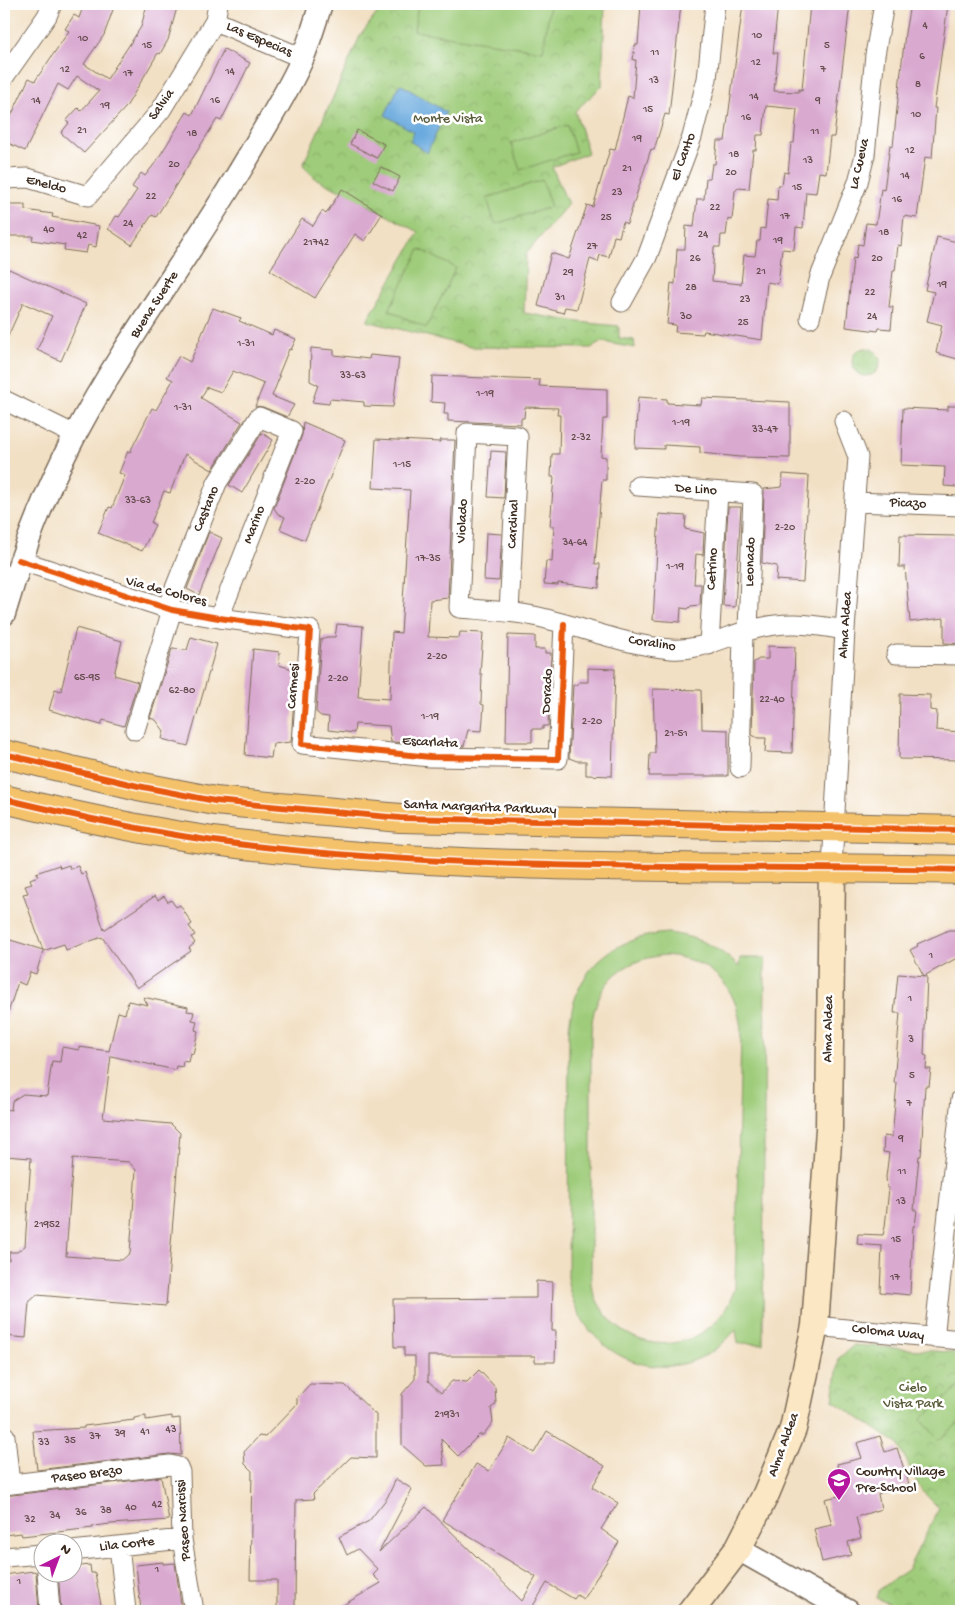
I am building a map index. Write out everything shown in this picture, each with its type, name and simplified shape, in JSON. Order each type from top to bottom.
[{"type":"main road","name":"Santa Margarita Parkway","points":[[4,754],[138,786],[215,801],[400,818],[608,824],[835,826],[961,830]]},
{"type":"main road","points":[[4,799],[104,820],[243,845],[386,858],[648,868],[961,870]]},
{"type":"main road","name":"Alma Aldea","points":[[692,1611],[738,1549],[766,1494],[793,1429],[815,1326],[829,1129],[832,868]]},
{"type":"street","points":[[4,77],[47,16],[52,4]]},
{"type":"street","name":"Buena Suerte","points":[[4,614],[20,560],[45,498],[75,435],[135,336],[240,172],[302,58],[321,4]]},
{"type":"street","name":"El Canto","points":[[622,302],[647,257],[692,137],[707,79],[715,4]]},
{"type":"street","name":"La Cueva","points":[[810,318],[820,278],[858,182],[865,155],[875,55],[884,4]]},
{"type":"street","name":"Las Especias","points":[[217,12],[302,58]]},
{"type":"street","name":"Salvia","points":[[88,196],[161,110],[217,12]]},
{"type":"street","name":"Eneldo","points":[[4,179],[28,178],[88,196]]},
{"type":"street","points":[[4,400],[75,435]]},
{"type":"street","name":"Castano","points":[[135,730],[169,609],[216,483],[259,417],[292,431]]},
{"type":"street","name":"Alma Aldea","points":[[832,868],[845,630],[858,458],[844,421]]},
{"type":"street","name":"Marino","points":[[219,618],[292,431]]},
{"type":"street","name":"Violado","points":[[459,608],[467,433],[518,436]]},
{"type":"street","name":"Cardinal","points":[[509,612],[518,436]]},
{"type":"street","name":"De Lino","points":[[638,486],[753,494]]},
{"type":"street","name":"Cetrino","points":[[709,645],[718,492]]},
{"type":"street","name":"Leonado","points":[[740,768],[753,494]]},
{"type":"street","name":"Picazo","points":[[855,502],[961,506]]},
{"type":"street","name":"Via de Colores","points":[[20,560],[169,609],[219,618],[310,630]]},
{"type":"street","name":"Coralino","points":[[459,608],[509,612],[649,646],[688,649],[709,645],[746,631],[791,622],[845,630]]},
{"type":"street","name":"Dorado","points":[[558,759],[564,624]]},
{"type":"street","name":"Carmesi","points":[[302,744],[310,630]]},
{"type":"street","points":[[896,654],[961,655]]},
{"type":"street","name":"Escarlata","points":[[302,744],[430,757],[558,759]]},
{"type":"street","points":[[934,1338],[961,1099]]},
{"type":"street","name":"Coloma Way","points":[[815,1326],[961,1340]]},
{"type":"street","points":[[5,1436],[7,1485]]},
{"type":"street","name":"Paseo Brezo","points":[[7,1485],[170,1465]]},
{"type":"street","name":"Paseo Narcissi","points":[[170,1465],[178,1466],[180,1472],[182,1539],[194,1611]]},
{"type":"street","name":"Lila Corte","points":[[82,1550],[182,1539]]},
{"type":"street","points":[[119,1546],[126,1611]]},
{"type":"street","points":[[738,1549],[848,1611]]},
{"type":"street","points":[[4,1557],[32,1555]]},
{"type":"street","points":[[48,1582],[50,1611]]},
{"type":"green space","name":"Monte Vista","points":[[384,4],[605,4],[602,86],[575,111],[588,153],[552,167],[568,204],[526,254],[524,313],[578,322],[619,326],[619,338],[634,340],[635,348],[602,342],[591,348],[471,347],[367,321],[419,232],[315,178],[303,165],[360,36]]},
{"type":"green space","points":[[418,4],[550,4],[543,51],[414,31]]},
{"type":"green space","points":[[567,125],[576,152],[520,170],[511,143]]},
{"type":"green space","points":[[542,180],[551,207],[495,224],[487,198]]},
{"type":"green space","points":[[420,249],[456,268],[426,328],[389,310]]},
{"type":"green space","points":[[866,348],[876,352],[880,362],[876,372],[866,376],[856,372],[852,362],[856,352]]},
{"type":"green space","points":[[667,933],[678,934],[706,943],[723,953],[739,967],[740,958],[765,958],[763,1344],[738,1343],[736,1330],[713,1351],[690,1362],[666,1366],[644,1364],[623,1357],[604,1344],[588,1327],[575,1307],[568,1283],[569,1029],[572,1008],[578,990],[587,974],[598,961],[612,950],[646,936]],"holes":[[[665,955],[696,962],[719,978],[728,988],[739,1016],[741,1032],[735,1288],[723,1313],[705,1330],[685,1340],[662,1344],[640,1339],[619,1328],[603,1310],[591,1285],[591,1034],[593,1017],[603,990],[621,970],[648,958]]]},
{"type":"green space","name":"Cielo Vista Park","points":[[854,1345],[961,1353],[961,1611],[906,1611],[876,1598],[879,1590],[908,1569],[939,1508],[921,1490],[898,1444],[833,1401],[839,1358]]},
{"type":"green space","points":[[961,1385],[961,1421],[939,1440],[921,1419]]},
{"type":"water","points":[[400,84],[446,112],[427,153],[410,141],[414,132],[385,115]]},
{"type":"building","points":[[84,4],[115,4],[104,35],[84,64],[107,79],[141,27],[147,4],[178,4],[168,40],[160,54],[158,53],[126,107],[84,153],[61,133],[69,123],[66,121],[78,108],[81,111],[99,91],[77,76],[68,90],[58,84],[25,151],[4,141],[4,131],[29,78],[35,81],[69,31],[65,29],[74,15],[79,18]]},
{"type":"building","points":[[641,4],[681,4],[669,115],[665,114],[654,150],[651,149],[627,224],[623,222],[619,237],[614,236],[609,257],[600,255],[598,262],[590,259],[577,309],[565,307],[563,313],[538,306],[551,253],[569,259],[587,205],[593,207],[610,149],[615,150],[628,96],[633,98],[636,60],[633,60],[635,45],[638,45]]},
{"type":"building","points":[[743,4],[778,4],[773,53],[778,53],[774,91],[799,92],[799,89],[802,90],[810,4],[850,4],[834,137],[830,137],[826,173],[819,172],[816,193],[806,192],[803,228],[796,227],[794,250],[782,249],[778,284],[767,282],[762,340],[704,331],[703,334],[675,332],[676,325],[667,324],[671,283],[675,284],[677,249],[685,249],[686,226],[694,227],[697,199],[704,199],[706,178],[710,178],[712,164],[715,164],[717,141],[725,141]],"holes":[[[766,106],[797,109],[794,143],[791,143],[788,173],[784,172],[782,185],[778,185],[777,200],[768,199],[765,229],[761,228],[760,241],[757,241],[755,256],[744,255],[741,284],[712,281],[714,247],[720,247],[721,235],[726,235],[728,219],[732,220],[735,191],[738,188],[749,189],[753,150],[756,150],[757,135],[763,135]]]},
{"type":"building","points":[[910,4],[948,4],[934,108],[936,108],[932,158],[925,157],[917,218],[904,216],[901,246],[898,245],[895,271],[893,271],[889,307],[893,307],[891,329],[879,328],[878,331],[846,327],[853,258],[856,259],[858,244],[863,245],[866,223],[876,224],[881,189],[884,190],[890,145],[893,146],[905,33]]},
{"type":"building","points":[[224,49],[250,63],[221,121],[217,119],[156,217],[152,215],[132,245],[108,229],[116,216],[119,217],[137,190],[132,187],[141,173],[145,176],[156,162],[187,112],[192,115]]},
{"type":"building","points":[[357,130],[384,144],[377,158],[350,144]]},
{"type":"building","points":[[381,167],[400,177],[393,191],[373,181]]},
{"type":"building","points":[[342,189],[382,214],[365,241],[355,234],[315,298],[270,270],[302,219],[313,226],[322,211],[326,214]]},
{"type":"building","points":[[4,205],[25,205],[25,210],[53,214],[52,217],[99,226],[96,247],[88,245],[86,253],[64,250],[65,245],[32,240],[33,236],[5,236]]},
{"type":"building","points":[[937,237],[961,243],[961,360],[936,353],[942,325],[927,321],[934,292],[925,290]]},
{"type":"building","points":[[9,269],[86,304],[61,361],[37,350],[52,316],[23,303],[4,345],[4,281]]},
{"type":"building","points":[[213,308],[241,318],[239,321],[272,335],[274,330],[296,339],[291,350],[289,349],[272,396],[294,405],[287,417],[263,407],[255,406],[264,384],[233,371],[221,392],[207,387],[201,398],[242,422],[212,470],[185,454],[170,493],[164,491],[151,523],[155,525],[142,551],[98,533],[109,507],[112,508],[125,475],[119,473],[128,451],[130,452],[152,408],[156,410],[173,380],[167,377],[179,356],[190,362]]},
{"type":"building","points":[[311,348],[334,350],[334,355],[369,359],[370,355],[399,358],[393,407],[364,406],[364,402],[330,399],[329,404],[312,402],[318,385],[310,381]]},
{"type":"building","points":[[432,376],[540,380],[539,386],[607,389],[607,419],[603,419],[601,456],[606,457],[606,480],[602,480],[595,564],[600,564],[599,588],[558,583],[558,585],[544,584],[546,561],[552,562],[554,526],[550,526],[554,477],[551,477],[552,454],[559,454],[560,415],[557,415],[558,408],[525,407],[524,418],[521,418],[521,424],[448,421],[448,414],[444,414],[445,403],[431,402]]},
{"type":"building","points":[[638,397],[667,399],[667,403],[701,405],[702,398],[790,402],[790,458],[740,457],[700,453],[700,447],[664,445],[664,449],[635,448]]},
{"type":"building","points":[[948,406],[961,406],[958,487],[944,486],[945,467],[901,465],[903,408],[948,410]]},
{"type":"building","points":[[303,422],[345,440],[305,540],[280,529],[285,517],[278,514],[274,508],[302,435]]},
{"type":"building","points":[[262,433],[273,440],[242,493],[229,485]]},
{"type":"building","points":[[376,439],[440,442],[440,440],[455,440],[448,598],[430,600],[428,637],[459,638],[460,632],[483,633],[480,674],[482,674],[481,704],[484,705],[482,731],[468,730],[464,746],[391,742],[389,726],[355,724],[354,733],[328,730],[329,717],[321,716],[316,712],[321,639],[335,637],[337,624],[363,626],[358,697],[390,699],[392,632],[401,633],[410,490],[373,488]]},
{"type":"building","points":[[491,451],[506,452],[504,498],[488,497]]},
{"type":"building","points":[[783,474],[809,476],[803,582],[776,580],[777,566],[762,563],[764,489],[782,487]]},
{"type":"building","points":[[728,507],[741,507],[735,607],[723,606]]},
{"type":"building","points":[[659,514],[686,516],[685,529],[704,533],[703,555],[696,554],[694,584],[701,584],[700,605],[691,606],[688,609],[681,608],[680,622],[653,620]]},
{"type":"building","points":[[209,532],[222,538],[199,595],[187,589]]},
{"type":"building","points":[[486,533],[502,534],[499,581],[484,580]]},
{"type":"building","points":[[900,535],[957,536],[956,584],[961,583],[961,644],[944,643],[944,618],[910,622],[905,567],[899,567]]},
{"type":"building","points":[[76,628],[122,641],[114,675],[138,682],[124,726],[103,720],[101,725],[49,710],[55,689],[61,691]]},
{"type":"building","points":[[508,635],[535,636],[535,649],[545,649],[545,653],[551,653],[548,726],[543,726],[543,729],[532,729],[532,742],[506,742]]},
{"type":"building","points":[[191,637],[217,644],[188,746],[162,739],[164,731],[156,720],[150,718],[172,649],[187,650]]},
{"type":"building","points":[[768,646],[795,647],[792,753],[765,752],[766,738],[758,738],[752,735],[754,662],[759,659],[768,659]]},
{"type":"building","points":[[253,649],[280,652],[279,665],[296,670],[291,742],[273,744],[271,758],[245,755]]},
{"type":"building","points":[[588,668],[615,669],[612,776],[586,775],[586,761],[577,761],[569,758],[573,685],[579,682],[588,682]]},
{"type":"building","points":[[653,689],[701,690],[702,729],[728,730],[728,776],[649,776],[650,753],[655,753]]},
{"type":"building","points":[[900,694],[930,695],[930,710],[937,711],[936,730],[961,732],[961,760],[899,759]]},
{"type":"building","points":[[59,865],[60,868],[69,865],[70,869],[78,866],[81,874],[85,872],[104,930],[155,896],[158,900],[164,896],[168,902],[171,900],[176,907],[180,905],[192,924],[189,926],[195,935],[191,937],[195,943],[189,948],[191,951],[137,988],[102,937],[66,950],[64,944],[43,951],[36,974],[30,972],[25,985],[18,982],[6,1019],[4,1018],[4,938],[43,950],[23,894],[28,893],[25,886],[32,884],[30,879],[38,876],[36,873]]},
{"type":"building","points":[[949,930],[961,930],[961,959],[955,959],[924,976],[910,950],[918,946],[917,944]]},
{"type":"building","points":[[898,974],[927,976],[924,1055],[927,1056],[926,1069],[931,1069],[929,1086],[925,1086],[921,1156],[919,1156],[914,1210],[917,1210],[915,1226],[913,1226],[910,1295],[880,1292],[882,1246],[857,1244],[858,1234],[883,1235],[885,1227],[889,1188],[887,1188],[886,1177],[889,1153],[883,1152],[884,1136],[892,1137],[897,1083],[894,1083],[900,1013],[894,1013]]},
{"type":"building","points":[[143,997],[188,1007],[187,1011],[194,1012],[192,1020],[197,1021],[195,1030],[198,1031],[193,1054],[190,1053],[188,1062],[183,1061],[182,1067],[176,1066],[175,1070],[111,1056],[103,1118],[171,1124],[180,1133],[166,1306],[37,1295],[29,1302],[26,1338],[4,1336],[4,1260],[9,1260],[9,1252],[17,1252],[25,1246],[31,1158],[4,1156],[4,1109],[11,1110],[12,1101],[23,1094],[47,1096],[52,1061],[60,1062],[62,1047],[79,1050],[79,1047],[109,1051],[118,1012],[125,1014],[128,1001],[148,1005]],"holes":[[[73,1158],[129,1162],[136,1170],[130,1253],[122,1260],[66,1256]]]},
{"type":"building","points":[[536,1281],[553,1282],[552,1331],[556,1331],[555,1362],[535,1362],[535,1356],[428,1356],[428,1381],[441,1393],[452,1381],[467,1382],[479,1370],[495,1387],[496,1404],[491,1408],[493,1422],[483,1435],[479,1435],[458,1456],[441,1439],[444,1465],[426,1466],[402,1445],[402,1394],[415,1379],[415,1356],[404,1356],[404,1347],[394,1347],[393,1299],[536,1298]]},
{"type":"building","points":[[310,1384],[345,1385],[376,1415],[376,1458],[351,1457],[313,1494],[314,1499],[296,1500],[295,1608],[277,1608],[277,1580],[250,1580],[252,1471],[245,1464],[244,1452],[259,1436],[265,1437],[297,1404],[297,1398]]},
{"type":"building","points":[[146,1416],[146,1420],[172,1416],[172,1419],[180,1418],[181,1455],[169,1454],[37,1470],[33,1431],[84,1428],[84,1426],[134,1420],[134,1418]]},
{"type":"building","points":[[547,1431],[605,1466],[592,1487],[618,1503],[601,1529],[619,1542],[583,1599],[577,1595],[574,1599],[547,1583],[531,1609],[533,1611],[333,1611],[381,1583],[373,1575],[378,1570],[358,1549],[347,1555],[339,1537],[369,1521],[387,1498],[396,1479],[412,1489],[379,1552],[426,1507],[522,1601],[536,1577],[442,1520],[476,1464],[489,1471],[509,1438],[534,1453]]},
{"type":"building","name":"Country Village Pre-School","points":[[880,1436],[885,1452],[897,1448],[909,1484],[878,1494],[881,1509],[856,1517],[861,1538],[848,1542],[851,1555],[822,1562],[814,1529],[832,1525],[825,1499],[843,1495],[837,1464],[862,1458],[857,1443]]},
{"type":"building","points":[[161,1477],[169,1520],[111,1524],[58,1532],[32,1532],[32,1535],[22,1536],[21,1533],[4,1535],[4,1496]]},
{"type":"building","points":[[163,1562],[163,1564],[175,1563],[182,1611],[141,1611],[136,1565]]},
{"type":"building","points":[[90,1565],[91,1573],[95,1573],[102,1610],[61,1611],[59,1582],[82,1582],[82,1566]]},
{"type":"building","points":[[32,1571],[32,1582],[37,1582],[39,1611],[4,1611],[4,1575]]},
{"type":"cycle path","points":[[19,560],[172,610],[310,630],[302,744],[430,757],[558,759],[564,624]]},
{"type":"cycle path","points":[[4,754],[138,786],[215,801],[400,818],[961,830]]},
{"type":"cycle path","points":[[4,799],[94,820],[185,837],[335,854],[514,864],[961,870]]},
{"type":"place","name":"Country Village Pre-School","points":[[839,1501]]}]
